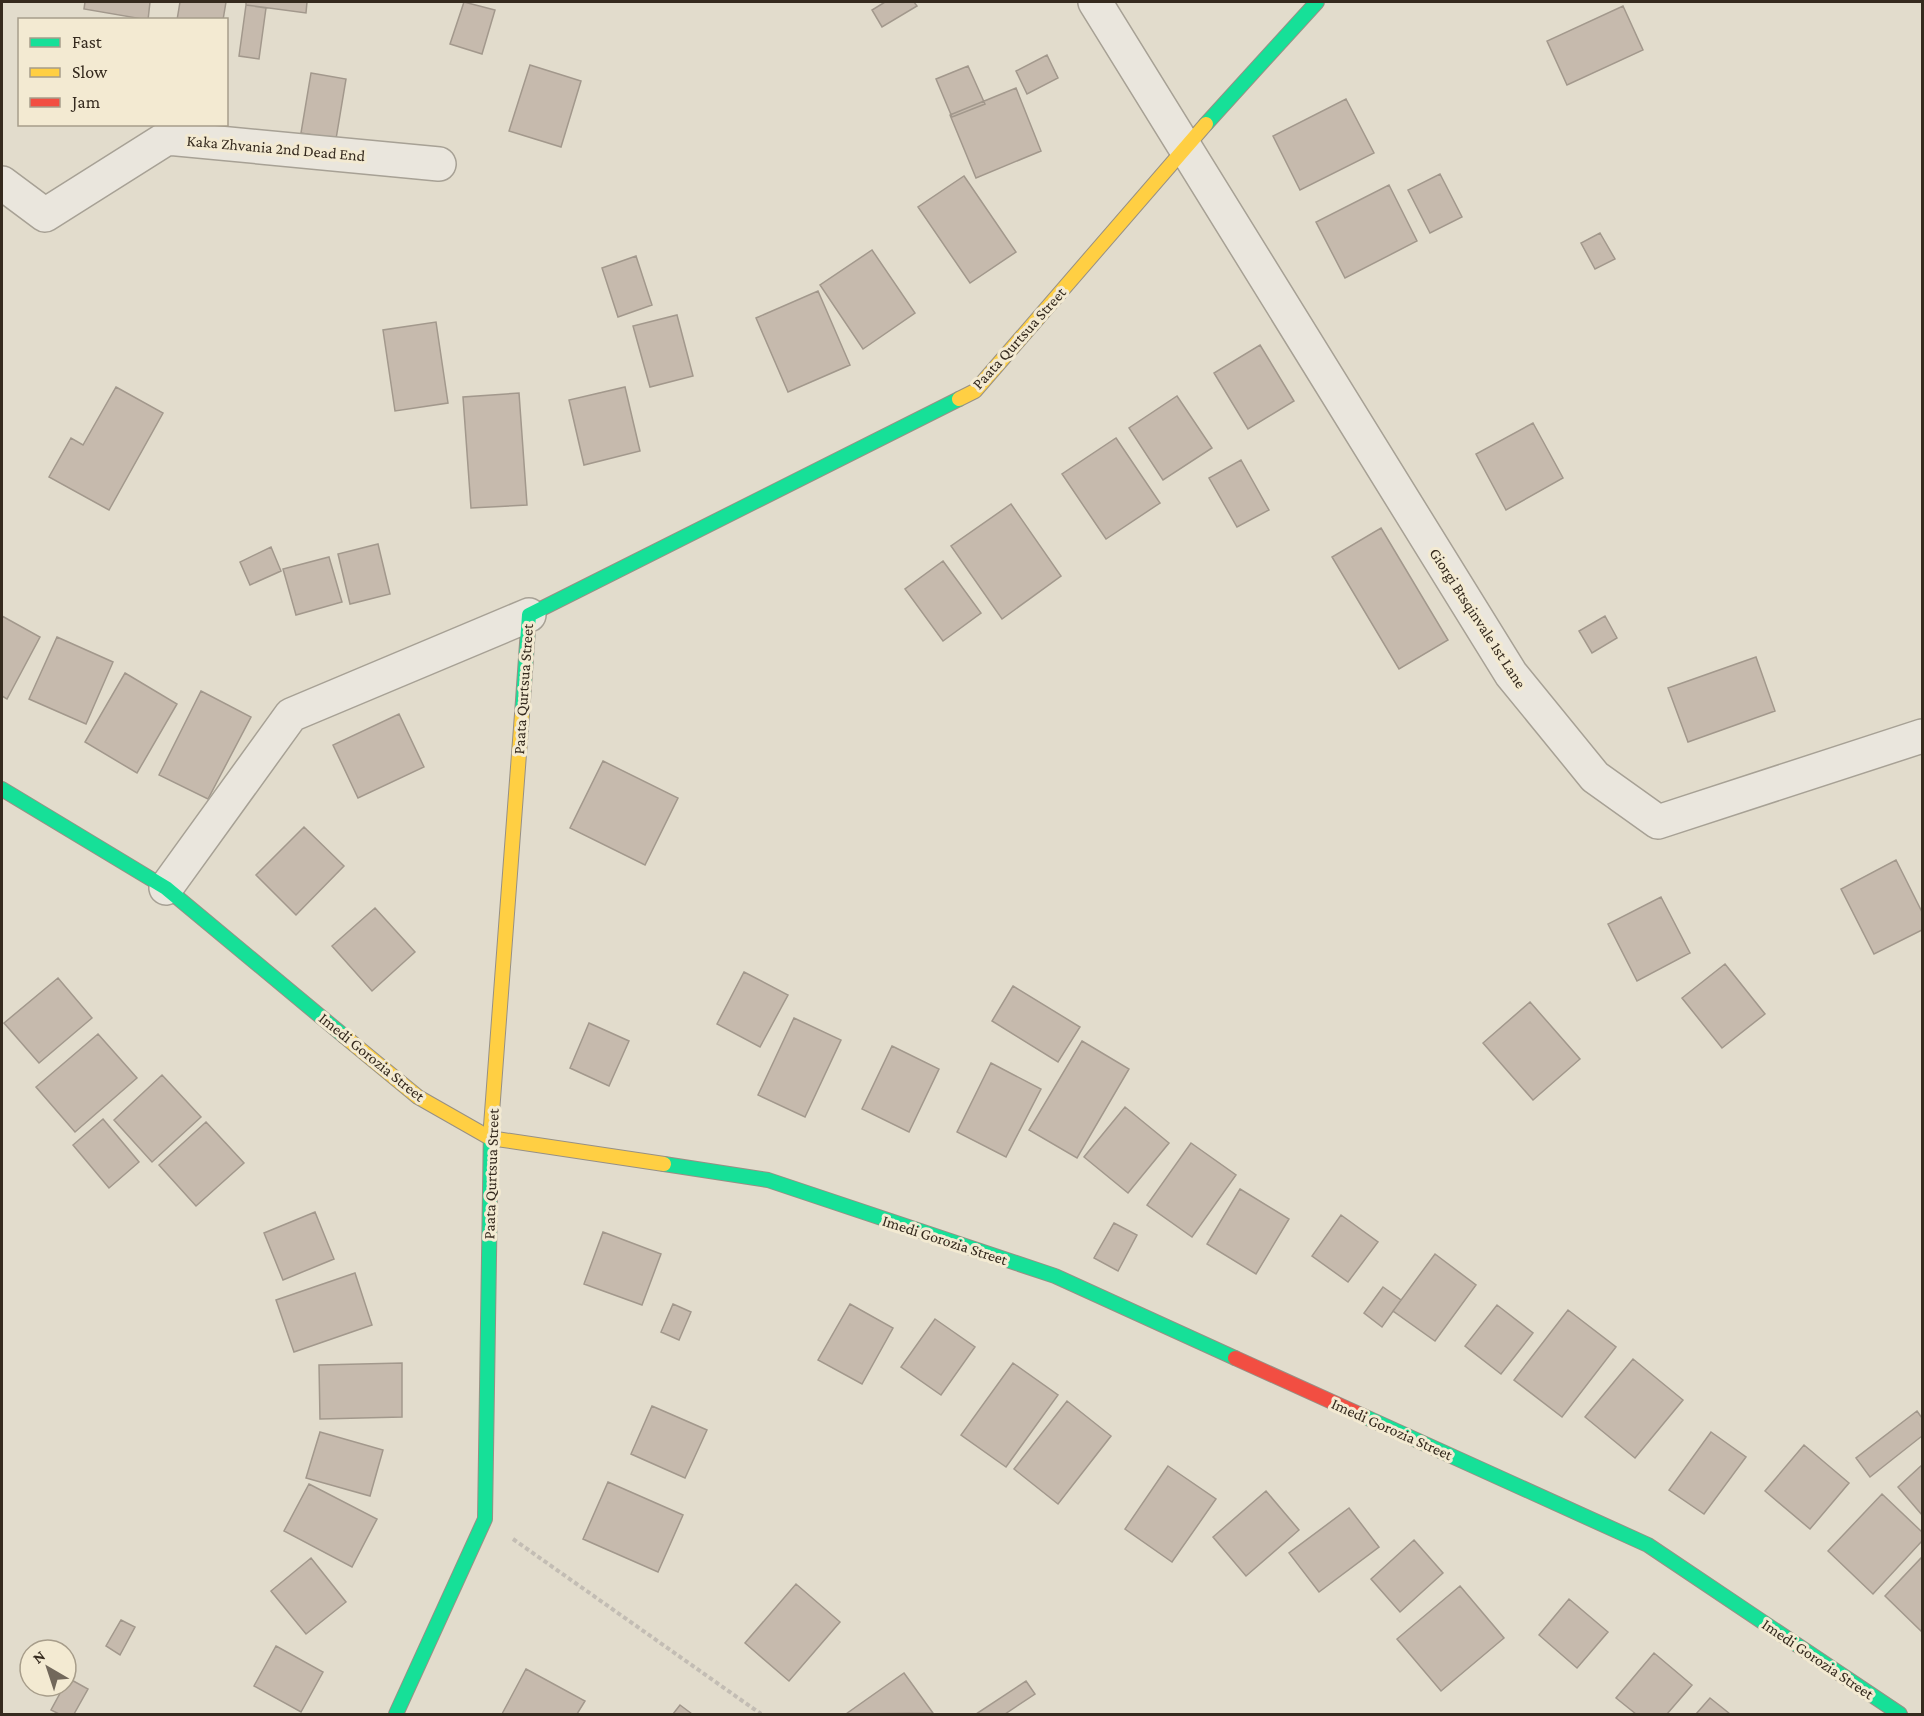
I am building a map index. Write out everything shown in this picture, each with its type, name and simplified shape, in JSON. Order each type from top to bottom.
[{"type":"street","points":[[1095,2],[1185,148]]},
{"type":"street","name":"Paata Qurtsua Street","points":[[166,888],[291,716],[529,615],[975,391],[1185,148],[1317,2]]},
{"type":"street","name":"Kaka Zhvania 2nd Dead End","points":[[2,183],[45,215],[167,138],[439,164]]},
{"type":"street","name":"Giorgi Btsqinvale 1st Lane","points":[[1185,148],[1511,674],[1595,777],[1658,822],[1923,736]]},
{"type":"street","name":"Paata Qurtsua Street","points":[[396,1714],[485,1519],[490,1138],[529,615]]},
{"type":"street","name":"Imedi Gorozia Street","points":[[2,789],[166,888],[418,1097],[490,1138],[768,1180],[1055,1276],[1648,1545],[1900,1714]]},
{"type":"path","points":[[485,1519],[761,1714]]},
{"type":"building","points":[[85,2],[150,2],[148,18],[84,9]]},
{"type":"building","points":[[180,2],[226,2],[223,18],[177,18]]},
{"type":"building","points":[[246,2],[307,2],[306,13],[246,5]]},
{"type":"building","points":[[464,2],[495,10],[482,54],[450,44]]},
{"type":"building","points":[[885,2],[914,2],[917,6],[882,27],[872,10]]},
{"type":"building","points":[[246,5],[266,8],[259,59],[239,56]]},
{"type":"building","points":[[1623,6],[1643,50],[1567,85],[1547,41]]},
{"type":"building","points":[[1047,55],[1058,78],[1027,94],[1016,71]]},
{"type":"building","points":[[530,65],[581,81],[561,147],[509,131]]},
{"type":"building","points":[[968,66],[985,104],[952,117],[936,79]]},
{"type":"building","points":[[311,73],[346,79],[336,139],[301,133]]},
{"type":"building","points":[[1016,88],[1041,151],[976,178],[950,115]]},
{"type":"building","points":[[1346,99],[1374,153],[1300,190],[1273,136]]},
{"type":"building","points":[[1440,174],[1462,217],[1430,233],[1408,190]]},
{"type":"building","points":[[964,176],[1016,252],[970,283],[918,207]]},
{"type":"building","points":[[1389,185],[1417,241],[1345,278],[1316,222]]},
{"type":"building","points":[[1600,233],[1615,259],[1595,269],[1581,243]]},
{"type":"building","points":[[872,250],[915,313],[863,349],[820,285]]},
{"type":"building","points":[[636,256],[652,305],[618,317],[602,268]]},
{"type":"building","points":[[818,291],[850,365],[788,392],[756,318]]},
{"type":"building","points":[[677,315],[693,376],[650,387],[633,326]]},
{"type":"building","points":[[436,322],[448,403],[395,411],[383,330]]},
{"type":"building","points":[[1260,345],[1294,401],[1248,429],[1214,373]]},
{"type":"building","points":[[116,387],[163,413],[109,510],[49,477],[71,438],[83,445]]},
{"type":"building","points":[[625,387],[640,451],[584,465],[569,400]]},
{"type":"building","points":[[519,393],[527,505],[471,508],[463,397]]},
{"type":"building","points":[[1177,396],[1212,448],[1163,480],[1129,428]]},
{"type":"building","points":[[1533,423],[1563,478],[1506,510],[1476,454]]},
{"type":"building","points":[[1116,438],[1160,503],[1106,539],[1062,474]]},
{"type":"building","points":[[1241,460],[1269,510],[1237,527],[1209,478]]},
{"type":"building","points":[[1011,504],[1061,576],[1002,619],[951,546]]},
{"type":"building","points":[[1381,528],[1448,640],[1399,669],[1332,557]]},
{"type":"building","points":[[378,544],[390,594],[350,604],[338,554]]},
{"type":"building","points":[[271,547],[281,571],[250,585],[240,562]]},
{"type":"building","points":[[329,557],[342,602],[296,615],[283,569]]},
{"type":"building","points":[[943,561],[981,613],[943,641],[905,589]]},
{"type":"building","points":[[2,616],[40,637],[7,699],[2,696]]},
{"type":"building","points":[[1605,616],[1617,638],[1592,653],[1579,631]]},
{"type":"building","points":[[57,637],[113,662],[86,724],[29,699]]},
{"type":"building","points":[[1756,657],[1775,711],[1688,742],[1668,688]]},
{"type":"building","points":[[125,673],[177,704],[137,773],[85,742]]},
{"type":"building","points":[[201,691],[251,717],[208,799],[159,775]]},
{"type":"building","points":[[399,714],[424,767],[358,798],[333,745]]},
{"type":"building","points":[[603,761],[678,798],[645,865],[570,828]]},
{"type":"building","points":[[304,827],[344,866],[296,915],[256,875]]},
{"type":"building","points":[[1896,860],[1922,912],[1922,930],[1874,954],[1841,889]]},
{"type":"building","points":[[1661,897],[1690,953],[1637,981],[1608,924]]},
{"type":"building","points":[[375,908],[415,952],[372,991],[332,946]]},
{"type":"building","points":[[1725,964],[1765,1014],[1722,1048],[1682,998]]},
{"type":"building","points":[[744,972],[788,995],[760,1047],[717,1024]]},
{"type":"building","points":[[58,978],[92,1018],[39,1063],[4,1023]]},
{"type":"building","points":[[1013,986],[1080,1027],[1058,1062],[992,1021]]},
{"type":"building","points":[[1530,1002],[1580,1059],[1533,1100],[1483,1043]]},
{"type":"building","points":[[794,1018],[841,1040],[805,1117],[758,1095]]},
{"type":"building","points":[[589,1023],[629,1041],[609,1086],[570,1068]]},
{"type":"building","points":[[98,1034],[137,1078],[75,1132],[36,1087]]},
{"type":"building","points":[[1082,1041],[1129,1069],[1077,1158],[1029,1130]]},
{"type":"building","points":[[892,1046],[939,1069],[909,1132],[862,1109]]},
{"type":"building","points":[[991,1063],[1041,1089],[1006,1157],[957,1132]]},
{"type":"building","points":[[162,1075],[201,1117],[152,1162],[114,1120]]},
{"type":"building","points":[[1125,1107],[1169,1143],[1128,1193],[1084,1157]]},
{"type":"building","points":[[103,1119],[139,1162],[109,1188],[73,1145]]},
{"type":"building","points":[[206,1122],[244,1163],[196,1206],[159,1165]]},
{"type":"building","points":[[1191,1143],[1236,1175],[1192,1237],[1147,1205]]},
{"type":"building","points":[[1240,1189],[1289,1219],[1256,1274],[1207,1244]]},
{"type":"building","points":[[315,1212],[334,1259],[283,1280],[264,1233]]},
{"type":"building","points":[[1341,1215],[1378,1242],[1348,1282],[1312,1256]]},
{"type":"building","points":[[1114,1223],[1137,1235],[1118,1271],[1094,1258]]},
{"type":"building","points":[[603,1232],[661,1254],[642,1305],[584,1284]]},
{"type":"building","points":[[1435,1254],[1476,1285],[1435,1341],[1393,1311]]},
{"type":"building","points":[[355,1273],[372,1325],[294,1352],[276,1300]]},
{"type":"building","points":[[1383,1287],[1401,1300],[1382,1327],[1364,1313]]},
{"type":"building","points":[[673,1304],[691,1312],[679,1340],[661,1332]]},
{"type":"building","points":[[850,1304],[893,1328],[862,1384],[818,1360]]},
{"type":"building","points":[[1497,1305],[1533,1333],[1501,1374],[1465,1346]]},
{"type":"building","points":[[1568,1310],[1616,1347],[1562,1417],[1514,1380]]},
{"type":"building","points":[[935,1319],[975,1347],[941,1395],[901,1367]]},
{"type":"building","points":[[1633,1359],[1683,1400],[1635,1458],[1585,1417]]},
{"type":"building","points":[[402,1363],[402,1417],[320,1419],[319,1365]]},
{"type":"building","points":[[1013,1363],[1058,1395],[1006,1467],[961,1435]]},
{"type":"building","points":[[1067,1401],[1111,1436],[1058,1504],[1014,1469]]},
{"type":"building","points":[[652,1406],[707,1430],[685,1478],[631,1454]]},
{"type":"building","points":[[1917,1411],[1922,1418],[1922,1436],[1870,1477],[1856,1458]]},
{"type":"building","points":[[320,1432],[383,1450],[370,1496],[306,1478]]},
{"type":"building","points":[[1711,1432],[1746,1457],[1704,1514],[1669,1490]]},
{"type":"building","points":[[1804,1445],[1849,1483],[1810,1529],[1765,1491]]},
{"type":"building","points":[[1922,1465],[1922,1515],[1898,1487]]},
{"type":"building","points":[[1168,1466],[1216,1499],[1172,1562],[1125,1529]]},
{"type":"building","points":[[608,1482],[683,1515],[658,1572],[583,1539]]},
{"type":"building","points":[[309,1484],[377,1519],[352,1567],[284,1531]]},
{"type":"building","points":[[1266,1491],[1299,1530],[1246,1576],[1213,1537]]},
{"type":"building","points":[[1882,1494],[1922,1532],[1922,1541],[1873,1594],[1828,1551]]},
{"type":"building","points":[[1349,1508],[1379,1547],[1319,1592],[1289,1553]]},
{"type":"building","points":[[1414,1540],[1443,1573],[1400,1612],[1371,1579]]},
{"type":"building","points":[[1922,1557],[1922,1632],[1885,1596]]},
{"type":"building","points":[[311,1558],[346,1602],[306,1634],[271,1591]]},
{"type":"building","points":[[796,1584],[840,1622],[789,1681],[745,1643]]},
{"type":"building","points":[[1460,1586],[1504,1638],[1441,1691],[1397,1639]]},
{"type":"building","points":[[1569,1599],[1608,1632],[1577,1668],[1539,1635]]},
{"type":"building","points":[[121,1620],[135,1627],[120,1655],[106,1646]]},
{"type":"building","points":[[276,1646],[323,1672],[301,1712],[254,1686]]},
{"type":"building","points":[[1654,1653],[1692,1685],[1667,1714],[1636,1714],[1616,1698]]},
{"type":"building","points":[[526,1669],[585,1701],[577,1714],[502,1714]]},
{"type":"building","points":[[904,1673],[933,1713],[846,1714]]},
{"type":"building","points":[[1026,1681],[1035,1694],[1005,1714],[976,1714]]},
{"type":"building","points":[[78,1684],[88,1689],[74,1714],[59,1714],[51,1710],[58,1698],[78,1698]]},
{"type":"building","points":[[1710,1698],[1730,1714],[1696,1714]]},
{"type":"building","points":[[680,1705],[692,1714],[673,1714]]},
{"type":"traffic: fast","points":[[1206,124],[1317,2]]},
{"type":"traffic: fast","points":[[522,714],[529,615],[959,399]]},
{"type":"traffic: fast","points":[[2,789],[166,888],[344,1036]]},
{"type":"traffic: fast","points":[[396,1714],[485,1519],[491,1126]]},
{"type":"traffic: fast","points":[[664,1164],[768,1180],[1055,1276],[1235,1358]]},
{"type":"traffic: fast","points":[[1361,1415],[1648,1545],[1900,1714]]},
{"type":"traffic: slow","points":[[959,399],[975,391],[1206,124]]},
{"type":"traffic: slow","points":[[491,1126],[522,714]]},
{"type":"traffic: slow","points":[[344,1036],[418,1097],[490,1138],[664,1164]]},
{"type":"traffic: jam","points":[[1235,1358],[1361,1415]]}]
